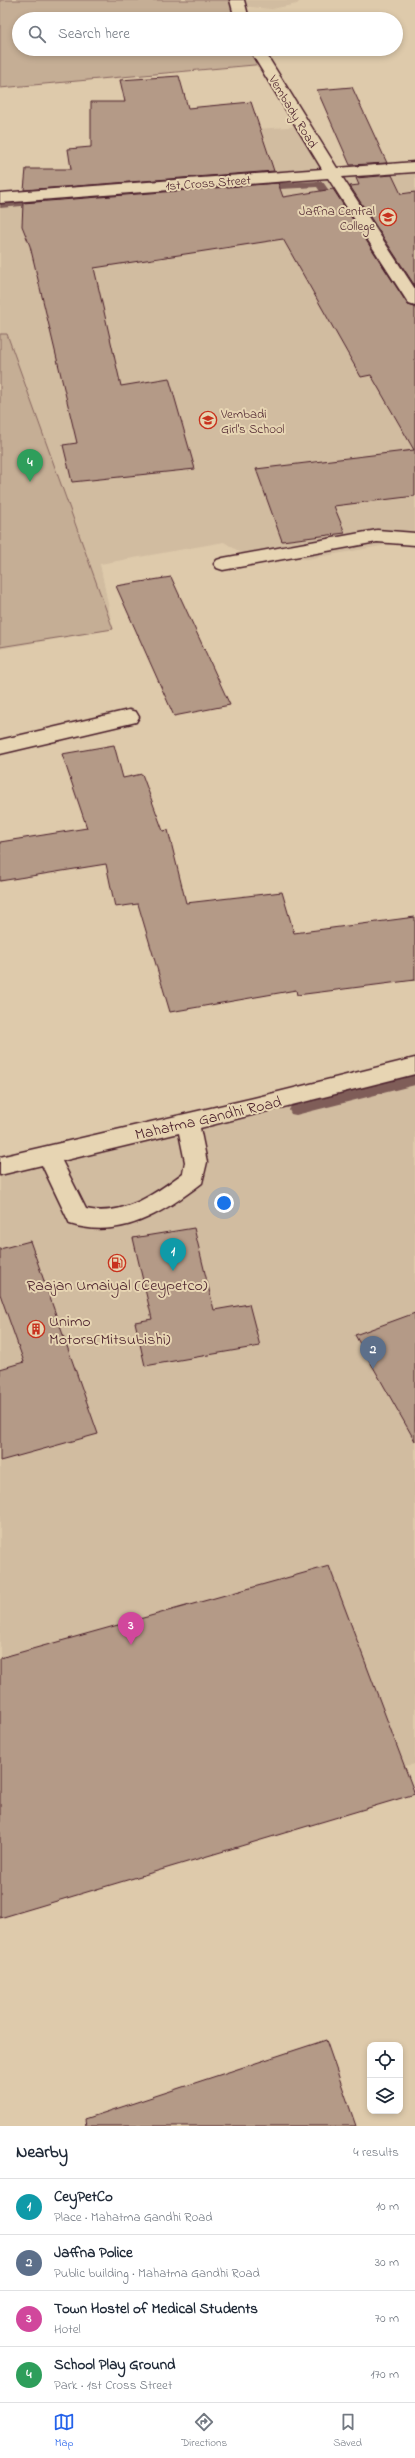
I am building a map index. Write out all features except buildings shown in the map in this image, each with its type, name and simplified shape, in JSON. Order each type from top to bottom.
[{"type":"street","points":[[237,0],[240,12]]},
{"type":"street","name":"Vembady Road","points":[[260,56],[332,173],[415,301]]},
{"type":"street","name":"1st Cross Street","points":[[0,198],[415,167]]},
{"type":"street","points":[[223,564],[378,536],[415,539]]},
{"type":"street","points":[[0,747],[129,717]]},
{"type":"street","name":"Mahatma Gandhi Road","points":[[0,1166],[188,1123],[415,1066]]},
{"type":"street","points":[[48,1155],[78,1217],[102,1221],[138,1212],[171,1195],[194,1177],[196,1162],[188,1123]]},
{"type":"shaded area","points":[[0,0],[237,0],[240,12],[12,12],[12,56],[260,56],[265,64],[0,88]]},
{"type":"shaded area","points":[[237,0],[301,0],[297,4],[272,9],[239,6]]},
{"type":"shaded area","name":"Vembadi Girl's School","points":[[303,126],[332,173],[415,167],[415,540],[307,559],[243,554],[224,542],[100,564],[113,629],[0,649],[0,198],[156,186],[146,162],[179,134]]},
{"type":"shaded area","points":[[0,334],[7,334],[113,629],[0,647]]},
{"type":"shaded area","points":[[415,1066],[415,1764],[55,1835],[0,1839],[0,1166]]},
{"type":"waterway","points":[[262,187],[320,184],[334,205]]},
{"type":"waterway","points":[[0,205],[40,202]]},
{"type":"waterway","points":[[296,1110],[415,1080]]},
{"type":"place","name":"Jaffna Central College","points":[[388,217]]},
{"type":"place","name":"Vembadi Girl's School","points":[[208,420]]},
{"type":"place","name":"School Play Ground","points":[[30,482]]},
{"type":"place","name":"Raajan Umaiyal (Ceypetco)","points":[[117,1263]]},
{"type":"place","name":"CeyPetCo","points":[[173,1271]]},
{"type":"place","name":"Unimo Motors(Mitsubishi)","points":[[36,1329]]},
{"type":"place","name":"Jaffna Police","points":[[373,1369]]},
{"type":"place","name":"Town Hostel of Medical Students","points":[[131,1645]]}]
